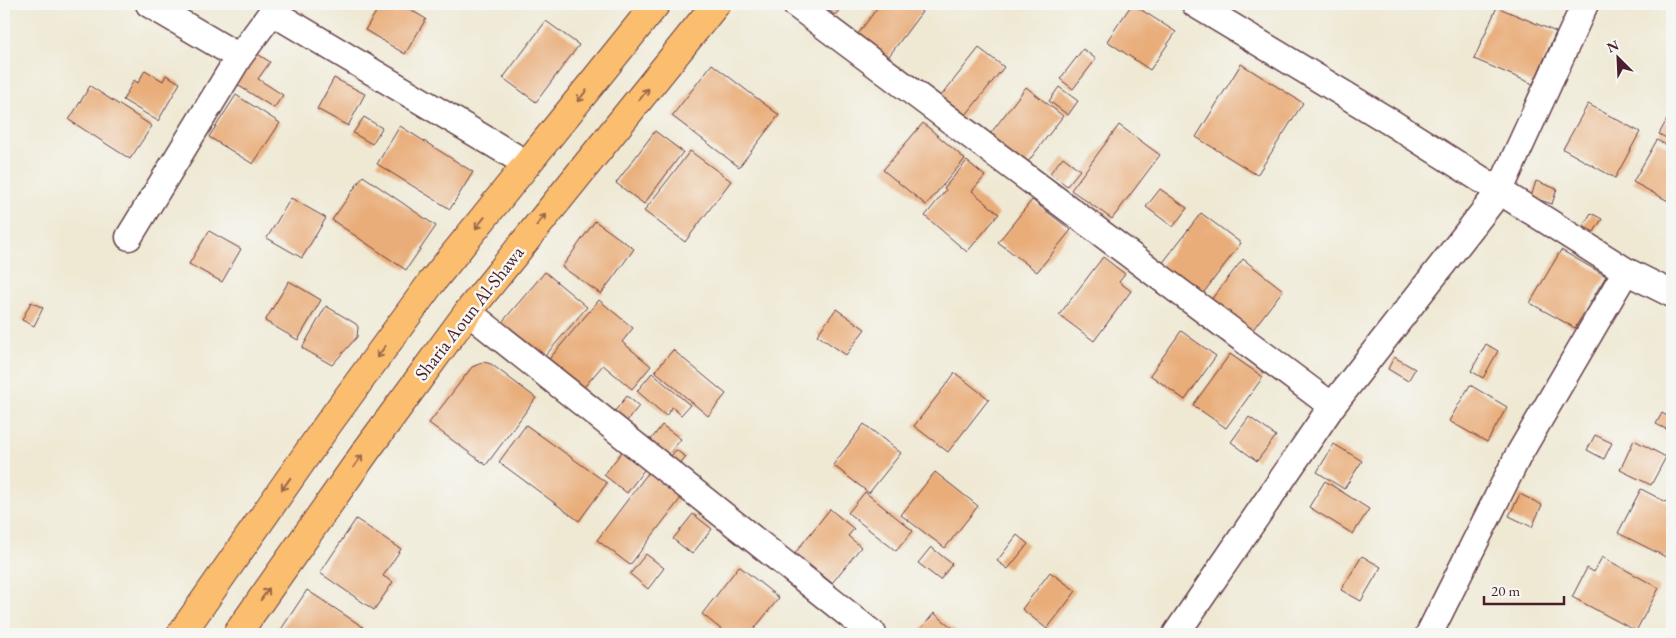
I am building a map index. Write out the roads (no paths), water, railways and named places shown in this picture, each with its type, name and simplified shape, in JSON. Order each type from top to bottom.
[{"type":"main road","points":[[181,634],[328,424],[425,291],[656,4]]},
{"type":"main road","name":"Sharia Aoun Al-Shawa","points":[[237,634],[366,451],[468,312],[716,4]]},
{"type":"street","points":[[149,4],[239,57]]},
{"type":"street","points":[[795,4],[1332,406]]},
{"type":"street","points":[[1195,4],[1392,124],[1626,271],[1672,294]]},
{"type":"street","points":[[1176,634],[1332,406],[1499,192],[1585,4]]},
{"type":"street","points":[[129,238],[239,57],[275,8],[527,164]]},
{"type":"street","points":[[1429,634],[1518,456],[1626,271]]},
{"type":"street","points":[[468,312],[873,634]]}]
